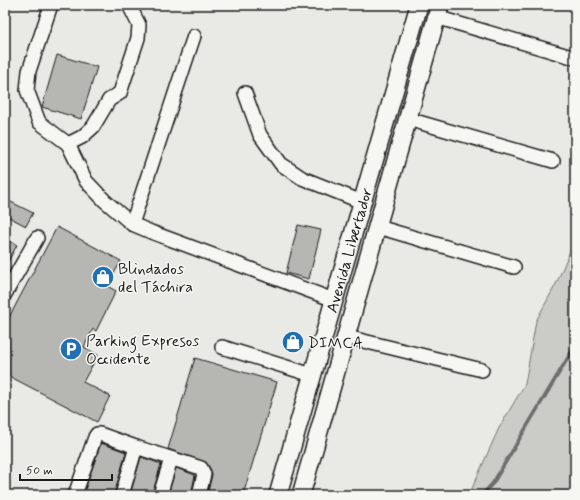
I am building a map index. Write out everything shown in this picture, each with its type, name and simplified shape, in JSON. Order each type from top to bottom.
[{"type":"main road","name":"Avenida Libertador","points":[[278,495],[419,5]]},
{"type":"main road","name":"Avenida Libertador","points":[[301,495],[438,11]]},
{"type":"street","points":[[51,5],[29,71],[27,90],[39,122],[68,144],[86,181],[105,201],[132,224],[334,300]]},
{"type":"street","points":[[68,144],[82,137],[93,127],[109,100],[120,92],[138,38],[139,25],[129,5]]},
{"type":"street","points":[[438,11],[575,58]]},
{"type":"street","points":[[132,224],[194,36]]},
{"type":"street","points":[[245,93],[260,136],[281,164],[302,178],[362,202]]},
{"type":"street","points":[[408,119],[553,161]]},
{"type":"street","points":[[378,227],[514,267]]},
{"type":"street","points":[[5,294],[37,238]]},
{"type":"street","points":[[346,337],[482,370]]},
{"type":"street","points":[[222,347],[312,375]]},
{"type":"street","points":[[75,495],[97,434],[201,468],[204,474],[199,495]]},
{"type":"street","points":[[122,495],[136,447]]},
{"type":"street","points":[[160,495],[171,459]]},
{"type":"shaded area","points":[[575,239],[575,495],[469,495],[499,428],[525,384],[536,321],[557,282]]},
{"type":"building","points":[[57,55],[97,67],[81,119],[42,107]]},
{"type":"building","points":[[5,199],[33,213],[26,226],[5,215]]},
{"type":"building","points":[[298,225],[321,230],[309,279],[286,273]]},
{"type":"building","points":[[57,227],[121,261],[107,286],[116,291],[96,331],[93,329],[84,347],[98,355],[83,382],[110,396],[97,422],[5,374],[5,325]]},
{"type":"building","points":[[5,239],[17,245],[5,267]]},
{"type":"building","points":[[195,358],[277,382],[243,495],[207,495],[212,475],[206,462],[168,449]]},
{"type":"building","points":[[101,443],[126,452],[114,495],[83,495]]},
{"type":"building","points":[[141,457],[161,464],[152,495],[130,495]]},
{"type":"building","points":[[176,468],[195,475],[191,495],[168,495]]},
{"type":"waterway","points":[[482,495],[493,483],[575,346]]},
{"type":"place","name":"Blindados del Táchira","points":[[103,277]]},
{"type":"place","name":"DIMCA","points":[[293,342]]},
{"type":"place","name":"Parking Expresos Occidente","points":[[71,349]]}]
